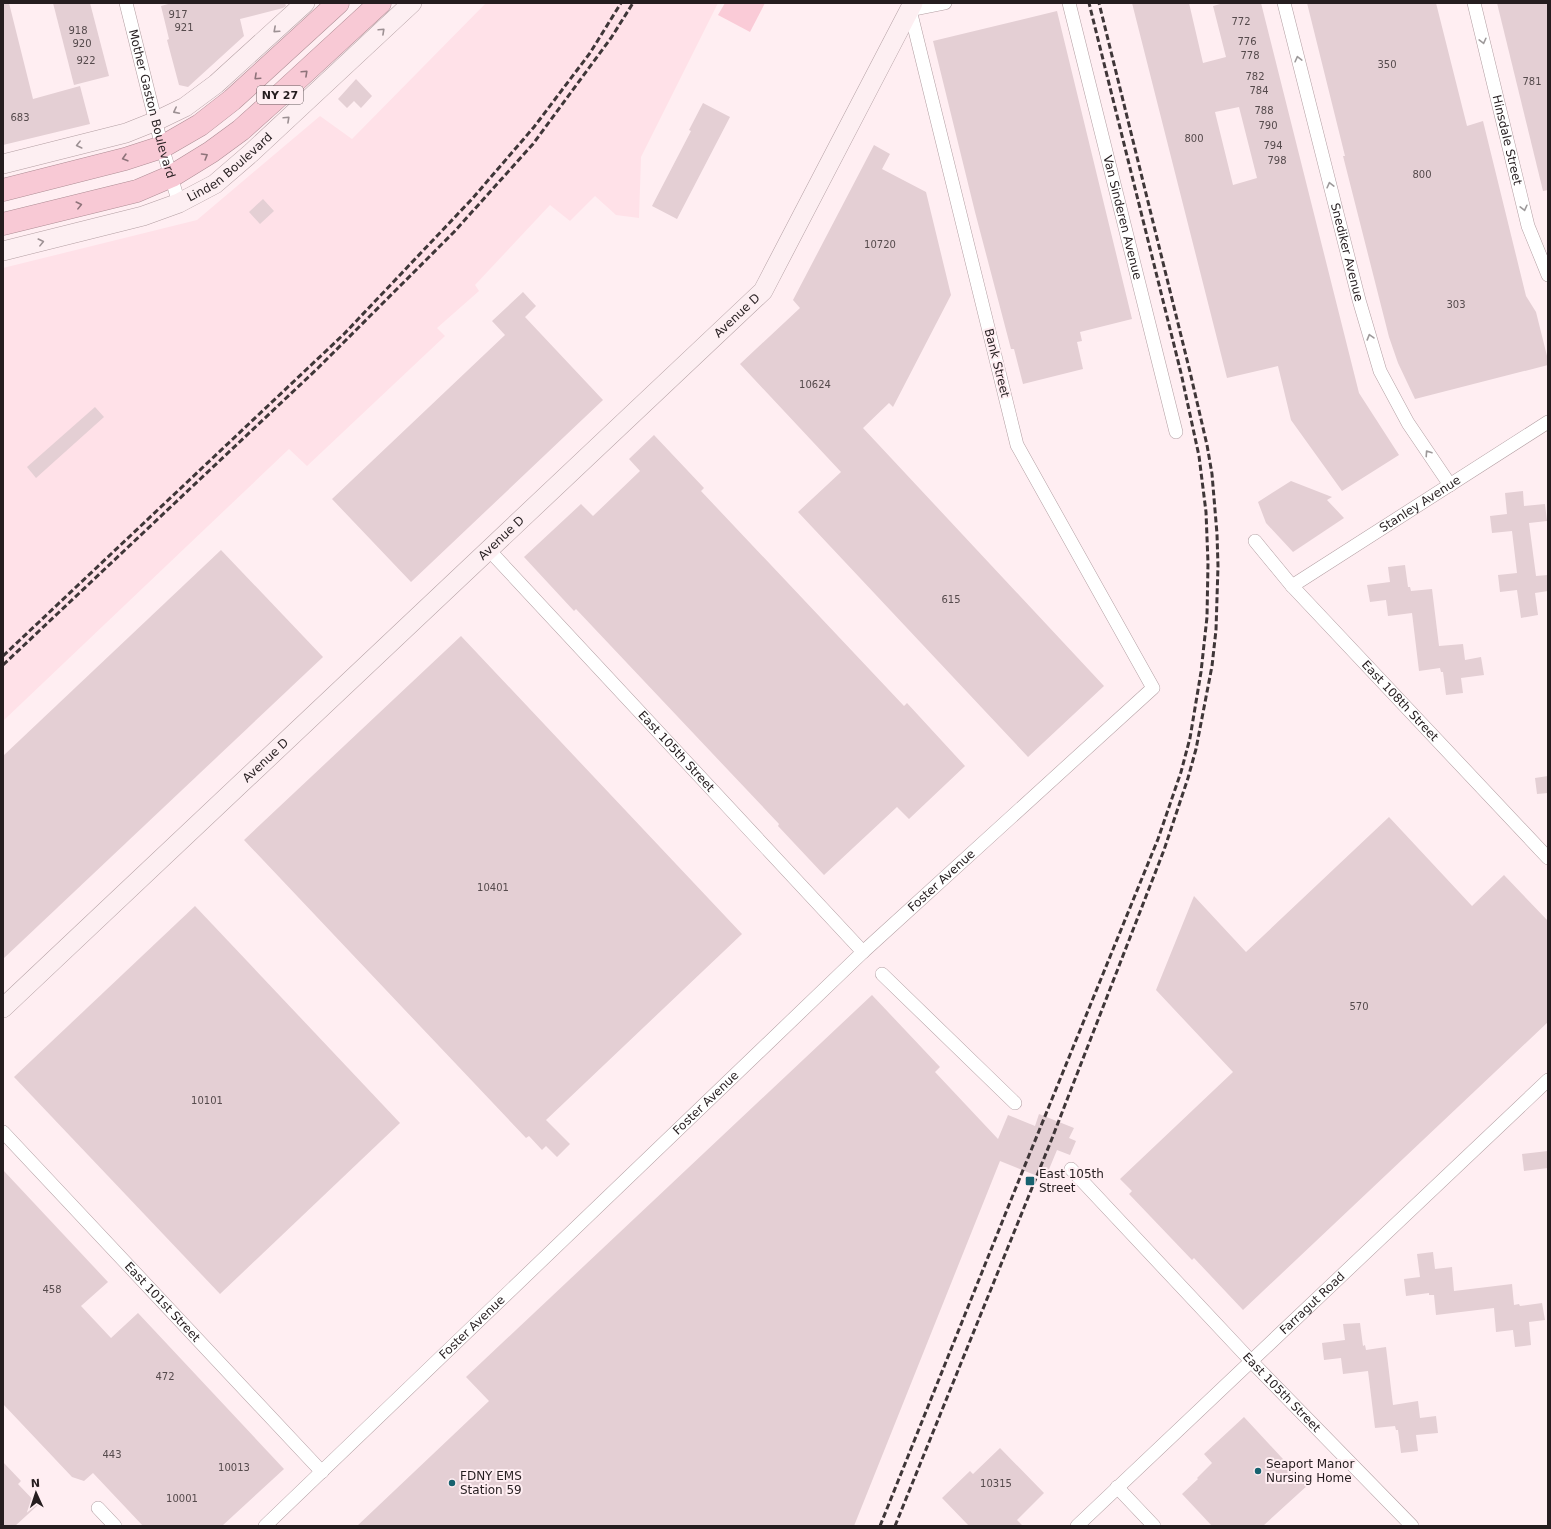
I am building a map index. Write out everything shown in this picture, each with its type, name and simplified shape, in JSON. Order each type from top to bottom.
[{"type":"highway","name":"NY 27","points":[[3,190],[125,159],[162,146],[200,125],[232,100],[338,3]]},
{"type":"highway","name":"Linden Boulevard","points":[[3,224],[137,191],[172,176],[211,152],[241,130],[380,3]]},
{"type":"main road","points":[[3,164],[126,133],[185,107],[216,84],[305,3]]},
{"type":"main road","name":"Linden Boulevard","points":[[3,251],[143,216],[180,203],[215,184],[251,153],[412,3]]},
{"type":"main road","name":"Avenue D","points":[[3,1008],[763,291],[911,7]]},
{"type":"street","name":"Mother Gaston Boulevard","points":[[126,3],[162,146],[180,203]]},
{"type":"street","points":[[911,7],[945,3]]},
{"type":"street","name":"Van Sinderen Avenue","points":[[1069,3],[1176,432]]},
{"type":"street","name":"Snediker Avenue","points":[[1284,3],[1359,300],[1380,370],[1408,424],[1450,485]]},
{"type":"street","name":"Hinsdale Street","points":[[1474,3],[1528,226],[1548,275]]},
{"type":"street","name":"Bank Street","points":[[911,7],[1017,444],[1154,688]]},
{"type":"street","name":"Stanley Avenue","points":[[1292,586],[1548,422]]},
{"type":"street","name":"East 108th Street","points":[[1255,541],[1292,586],[1548,858]]},
{"type":"street","name":"East 105th Street","points":[[489,550],[863,952]]},
{"type":"street","name":"Foster Avenue","points":[[265,1526],[863,952],[1154,688]]},
{"type":"street","points":[[882,974],[1015,1103]]},
{"type":"street","name":"Farragut Road","points":[[1077,1526],[1548,1080]]},
{"type":"street","name":"East 101st Street","points":[[3,1132],[322,1472]]},
{"type":"street","name":"East 105th Street","points":[[1071,1169],[1251,1361],[1412,1526]]},
{"type":"street","points":[[1117,1487],[1154,1526]]},
{"type":"street","points":[[98,1508],[115,1526]]},
{"type":"shaded area","points":[[486,3],[718,3],[641,157],[639,218],[616,215],[595,196],[570,221],[550,205],[475,285],[479,291],[437,328],[445,336],[307,466],[289,449],[3,721],[3,268],[197,220],[320,116],[352,139]]},
{"type":"shaded area","points":[[725,3],[765,3],[750,32],[718,15]]},
{"type":"building","points":[[3,3],[9,3],[33,99],[80,86],[90,124],[3,145]]},
{"type":"building","points":[[53,3],[90,3],[109,76],[74,85]]},
{"type":"building","points":[[172,3],[285,3],[286,6],[240,19],[244,36],[188,87],[179,85],[167,40],[169,39],[161,6]]},
{"type":"building","points":[[1132,3],[1189,3],[1203,63],[1226,57],[1213,6],[1224,3],[1261,3],[1359,393],[1399,455],[1342,491],[1291,420],[1278,366],[1227,378]],"holes":[[[1239,107],[1257,178],[1233,185],[1215,112]]]},
{"type":"building","points":[[1307,3],[1436,3],[1467,126],[1483,121],[1526,296],[1536,312],[1548,365],[1415,399],[1398,363],[1389,337],[1343,156],[1345,156]]},
{"type":"building","points":[[1497,3],[1548,3],[1548,190],[1543,191]]},
{"type":"building","points":[[1057,11],[1132,319],[1080,332],[1082,341],[1077,342],[1083,369],[1023,384],[1014,349],[1011,349],[975,212],[933,41]]},
{"type":"building","points":[[356,79],[372,96],[361,108],[354,101],[347,108],[338,99]]},
{"type":"building","points":[[703,103],[730,117],[677,219],[652,206],[691,131],[689,130]]},
{"type":"building","points":[[874,145],[890,154],[882,169],[926,192],[951,295],[893,407],[889,403],[863,428],[1104,686],[1028,757],[798,512],[841,472],[740,364],[800,308],[793,300]]},
{"type":"building","points":[[263,199],[274,211],[260,224],[249,212]]},
{"type":"building","points":[[523,292],[536,306],[525,317],[603,400],[411,582],[332,499],[505,335],[492,321]]},
{"type":"building","points":[[95,407],[104,417],[36,478],[27,467]]},
{"type":"building","points":[[654,435],[704,488],[701,491],[904,706],[907,703],[965,766],[909,819],[897,807],[824,875],[778,826],[779,824],[576,609],[574,611],[524,557],[581,504],[593,516],[640,471],[629,459]]},
{"type":"building","points":[[1291,481],[1332,497],[1327,500],[1344,518],[1293,552],[1266,523],[1258,502]]},
{"type":"building","points":[[1523,491],[1524,506],[1545,504],[1547,521],[1529,523],[1536,576],[1548,575],[1548,591],[1535,593],[1538,615],[1521,618],[1517,590],[1500,592],[1498,575],[1517,573],[1512,531],[1492,533],[1490,516],[1507,514],[1505,493]]},
{"type":"building","points":[[221,550],[323,657],[3,959],[3,756]]},
{"type":"building","points":[[1405,565],[1408,587],[1410,587],[1411,591],[1432,589],[1439,646],[1463,644],[1465,660],[1481,657],[1484,675],[1461,678],[1463,693],[1446,695],[1443,672],[1441,672],[1440,668],[1419,671],[1412,613],[1388,616],[1386,600],[1370,602],[1367,585],[1390,582],[1388,567]]},
{"type":"building","points":[[461,636],[742,934],[546,1120],[570,1144],[557,1157],[546,1146],[542,1150],[529,1136],[526,1138],[244,840]]},
{"type":"building","points":[[1548,776],[1548,793],[1537,794],[1535,778]]},
{"type":"building","points":[[1389,817],[1472,906],[1504,875],[1548,921],[1548,1022],[1243,1310],[1194,1258],[1192,1260],[1129,1194],[1132,1191],[1120,1179],[1233,1072],[1156,990],[1194,896],[1246,952]]},
{"type":"building","points":[[195,906],[400,1123],[220,1294],[14,1077]]},
{"type":"building","points":[[872,995],[940,1067],[935,1072],[998,1139],[1008,1115],[1035,1126],[1039,1114],[1074,1128],[1069,1138],[1076,1141],[1070,1155],[1057,1150],[1045,1179],[1000,1161],[854,1526],[357,1526],[489,1401],[466,1377]]},
{"type":"building","points":[[1548,1151],[1548,1168],[1524,1171],[1522,1154]]},
{"type":"building","points":[[3,1170],[108,1282],[81,1306],[111,1338],[138,1313],[284,1469],[222,1526],[143,1526],[93,1473],[84,1481],[72,1477],[3,1404]]},
{"type":"building","points":[[1433,1252],[1435,1269],[1452,1267],[1454,1291],[1512,1284],[1514,1305],[1519,1304],[1520,1306],[1542,1303],[1545,1320],[1529,1322],[1531,1345],[1515,1347],[1513,1330],[1496,1332],[1494,1308],[1436,1315],[1434,1295],[1429,1295],[1429,1293],[1406,1296],[1404,1279],[1420,1277],[1417,1254]]},
{"type":"building","points":[[1360,1323],[1363,1346],[1365,1345],[1366,1350],[1386,1347],[1393,1405],[1418,1401],[1420,1418],[1436,1416],[1438,1433],[1416,1435],[1418,1451],[1401,1453],[1398,1430],[1396,1430],[1395,1426],[1375,1428],[1368,1371],[1343,1374],[1341,1358],[1324,1360],[1322,1343],[1345,1340],[1343,1324]]},
{"type":"building","name":"Seaport Manor Nursing Home","points":[[1244,1417],[1295,1472],[1297,1471],[1309,1484],[1263,1526],[1212,1526],[1182,1494],[1212,1463],[1204,1454]]},
{"type":"building","points":[[1000,1448],[1044,1493],[1017,1520],[1023,1526],[969,1526],[942,1498],[970,1471],[973,1474]]},
{"type":"building","points":[[3,1462],[21,1481],[18,1484],[38,1505],[15,1526],[3,1526]]},
{"type":"railway","points":[[3,656],[344,334],[472,199],[534,127],[590,53],[621,3]]},
{"type":"railway","points":[[3,665],[318,368],[454,232],[533,144],[611,38],[633,3]]},
{"type":"railway","points":[[880,1526],[1158,839],[1181,772],[1190,738],[1201,672],[1207,617],[1208,563],[1206,512],[1199,456],[1181,373],[1089,3]]},
{"type":"railway","points":[[895,1526],[1051,1141],[1164,850],[1196,749],[1212,666],[1216,630],[1218,566],[1212,474],[1207,445],[1190,372],[1099,3]]},
{"type":"place","name":"East 105th Street","points":[[1030,1181]]},
{"type":"place","name":"Seaport Manor Nursing Home","points":[[1258,1471]]},
{"type":"place","name":"FDNY EMS Station 59","points":[[452,1483]]}]
